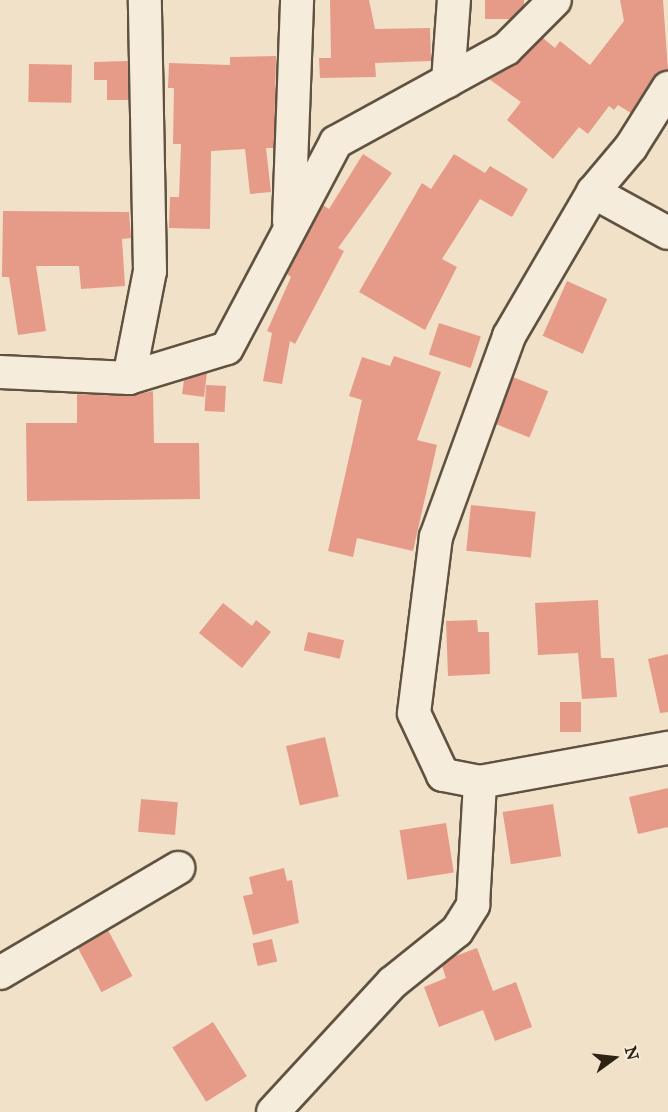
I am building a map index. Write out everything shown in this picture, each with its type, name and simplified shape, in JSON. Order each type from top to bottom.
[{"type":"street","points":[[129,378],[150,271],[145,0]]},
{"type":"street","points":[[289,230],[297,0]]},
{"type":"street","points":[[448,81],[454,0]]},
{"type":"street","points":[[0,372],[129,378],[227,348],[336,142],[506,49],[555,0]]},
{"type":"street","points":[[668,88],[631,147],[593,192],[508,336],[436,537],[414,713],[443,775],[480,782],[668,748]]},
{"type":"street","points":[[593,192],[668,233]]},
{"type":"street","points":[[273,1112],[392,983],[457,931],[473,905],[480,782]]},
{"type":"street","points":[[0,973],[178,868]]},
{"type":"building","points":[[330,0],[369,0],[375,29],[430,28],[431,61],[375,63],[376,77],[320,78],[319,58],[331,58]]},
{"type":"building","points":[[485,0],[524,0],[524,6],[511,19],[485,19]]},
{"type":"building","points":[[620,0],[663,0],[668,70],[653,78],[631,113],[618,105],[614,110],[609,106],[588,134],[579,127],[553,159],[507,120],[521,102],[489,79],[518,62],[543,38],[555,48],[560,41],[590,65],[624,21]]},
{"type":"building","points":[[276,56],[274,148],[266,148],[271,192],[250,194],[245,149],[211,151],[210,229],[169,228],[170,197],[179,197],[181,144],[173,144],[174,88],[168,88],[169,63],[230,65],[230,57]]},
{"type":"building","points":[[128,61],[129,100],[107,100],[107,80],[94,80],[94,62]]},
{"type":"building","points":[[29,64],[72,65],[71,103],[28,102]]},
{"type":"building","points":[[363,154],[392,173],[338,248],[344,251],[295,344],[290,341],[282,384],[263,381],[272,333],[267,331],[291,277],[287,274],[323,205],[329,209]]},
{"type":"building","points":[[454,154],[485,173],[490,166],[528,189],[512,217],[480,199],[442,259],[457,267],[425,330],[359,292],[422,183],[431,189]]},
{"type":"building","points":[[3,211],[129,212],[131,238],[122,239],[125,286],[81,289],[79,266],[36,266],[46,331],[18,335],[9,277],[2,277]]},
{"type":"building","points":[[567,281],[607,299],[583,354],[543,336]]},
{"type":"building","points":[[439,323],[481,337],[471,368],[429,354]]},
{"type":"building","points":[[394,356],[441,372],[417,440],[437,445],[413,551],[357,538],[353,557],[328,551],[362,400],[349,396],[362,357],[390,366]]},
{"type":"building","points":[[207,373],[204,397],[182,394],[184,380]]},
{"type":"building","points":[[513,377],[548,391],[530,438],[494,423]]},
{"type":"building","points":[[206,385],[226,386],[225,412],[205,411]]},
{"type":"building","points":[[153,391],[154,443],[199,443],[200,499],[27,501],[26,423],[77,423],[77,394],[128,396]]},
{"type":"building","points":[[471,505],[536,512],[531,558],[466,551]]},
{"type":"building","points":[[598,600],[601,658],[614,658],[617,697],[582,699],[578,653],[538,655],[535,603]]},
{"type":"building","points":[[223,603],[252,626],[256,620],[271,632],[242,668],[199,633]]},
{"type":"building","points":[[477,620],[478,632],[489,632],[490,674],[448,676],[446,621]]},
{"type":"building","points":[[308,632],[344,640],[340,659],[304,651]]},
{"type":"building","points":[[668,654],[668,712],[660,713],[648,659]]},
{"type":"building","points":[[560,702],[581,702],[581,732],[560,732]]},
{"type":"building","points":[[325,737],[339,796],[300,805],[286,746]]},
{"type":"building","points":[[668,788],[668,827],[638,834],[629,797]]},
{"type":"building","points":[[141,799],[178,802],[175,835],[138,832]]},
{"type":"building","points":[[553,804],[561,856],[511,864],[503,812]]},
{"type":"building","points":[[446,823],[454,872],[407,880],[400,830]]},
{"type":"building","points":[[284,868],[287,881],[292,880],[299,923],[253,935],[243,896],[253,894],[249,877]]},
{"type":"building","points":[[108,930],[132,976],[102,992],[77,946]]},
{"type":"building","points":[[272,939],[277,961],[258,966],[253,943]]},
{"type":"building","points":[[477,948],[493,991],[516,982],[532,1027],[495,1041],[483,1010],[439,1027],[424,987],[446,978],[442,966],[453,957]]},
{"type":"building","points":[[213,1022],[247,1076],[206,1102],[172,1047]]}]
